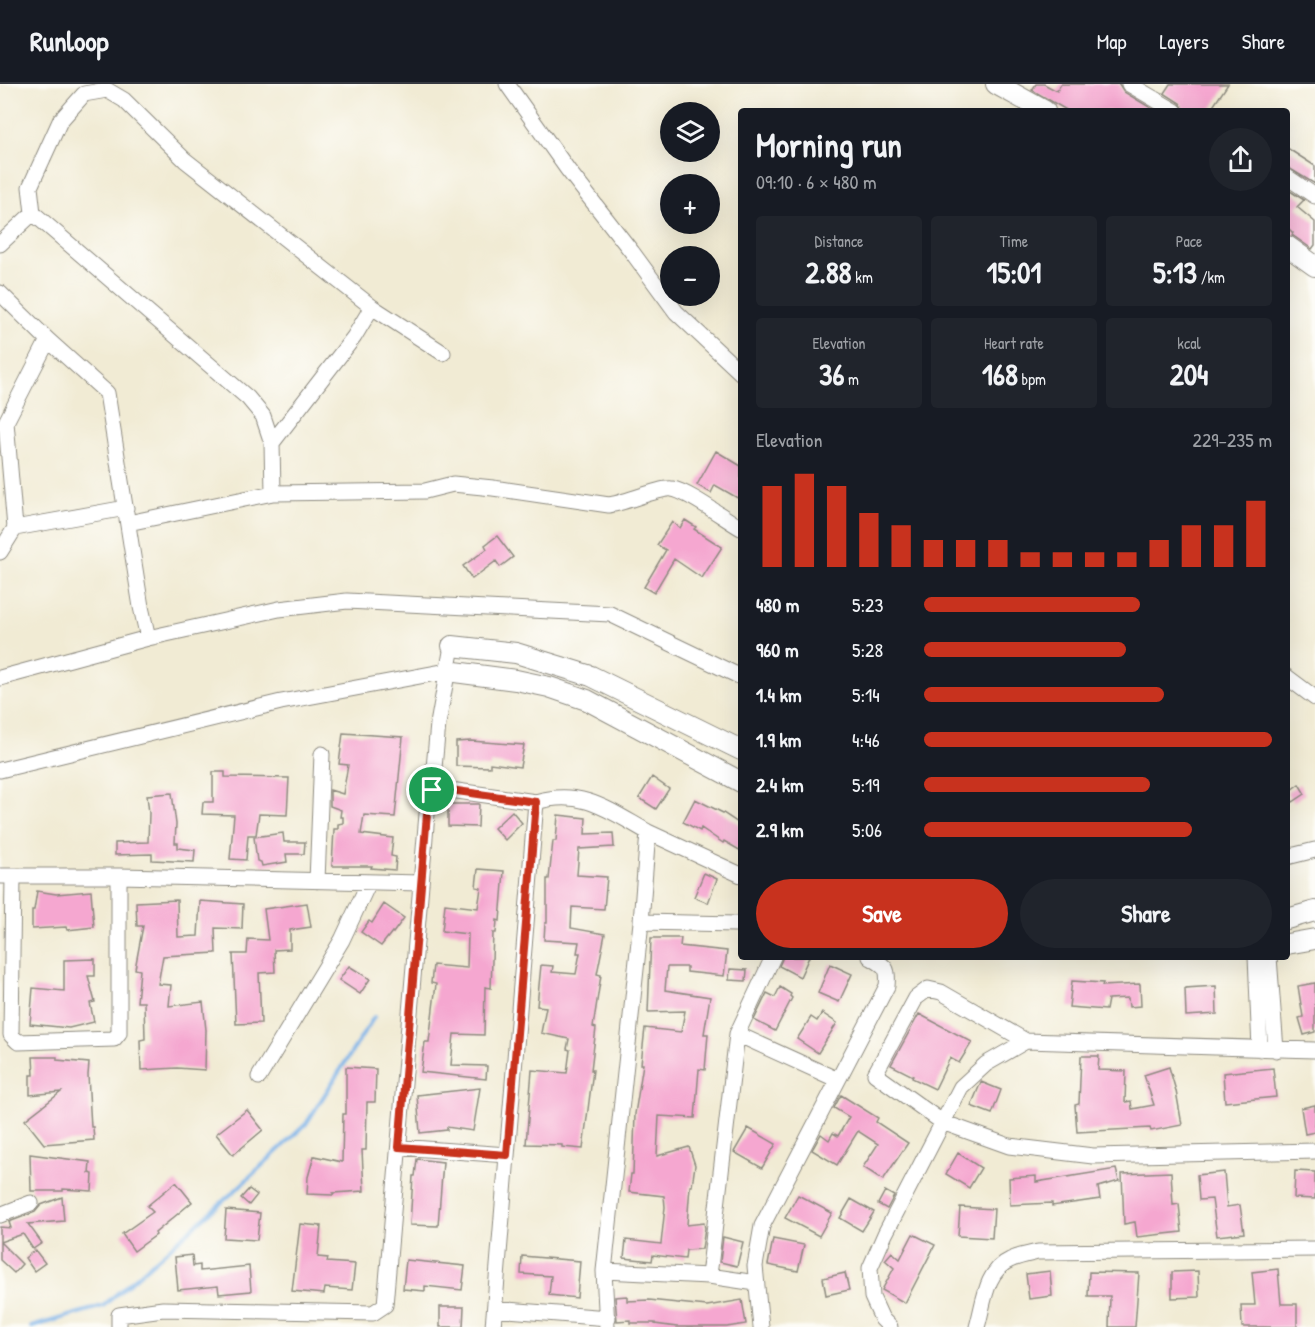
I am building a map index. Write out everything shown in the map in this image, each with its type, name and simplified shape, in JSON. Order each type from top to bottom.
[{"type":"street","points":[[507,84],[568,170],[676,312],[738,370]]},
{"type":"street","points":[[996,84],[1040,108]]},
{"type":"street","points":[[1129,84],[1170,108]]},
{"type":"street","points":[[273,493],[272,443],[263,417],[248,398],[33,213],[30,187],[60,121],[84,94],[107,90],[124,100],[185,160],[372,307],[443,353]]},
{"type":"street","points":[[1290,179],[1315,196]]},
{"type":"street","points":[[0,244],[33,213]]},
{"type":"street","points":[[1290,248],[1315,266]]},
{"type":"street","points":[[0,293],[107,393],[148,638]]},
{"type":"street","points":[[272,443],[354,337],[372,307]]},
{"type":"street","points":[[0,552],[15,528],[3,420],[48,339]]},
{"type":"street","points":[[15,528],[127,516],[273,493],[425,491],[453,484],[609,505],[671,488],[738,526]]},
{"type":"street","points":[[0,678],[148,638],[279,609],[347,601],[610,614],[738,676]]},
{"type":"street","points":[[119,1327],[119,1315],[163,1309],[374,1313],[385,1305],[427,814],[432,790],[438,724],[452,646],[516,653],[591,676],[738,749]]},
{"type":"street","points":[[0,770],[281,702],[447,671],[549,687],[587,700],[738,780]]},
{"type":"street","points":[[1290,679],[1315,698]]},
{"type":"street","points":[[317,881],[322,754]]},
{"type":"street","points":[[432,790],[450,790],[536,802],[549,798],[567,797],[593,801],[648,832],[738,874]]},
{"type":"street","points":[[493,1327],[536,802]]},
{"type":"street","points":[[495,1309],[608,1323],[604,1271],[641,922],[648,832]]},
{"type":"street","points":[[1290,856],[1315,850]]},
{"type":"street","points":[[119,876],[119,1033],[114,1039],[18,1042],[11,1035],[7,876],[119,876],[421,883]]},
{"type":"street","points":[[259,1077],[342,940],[369,882]]},
{"type":"street","points":[[1290,917],[1315,911]]},
{"type":"street","points":[[641,922],[736,924]]},
{"type":"street","points":[[1290,943],[1315,939]]},
{"type":"street","points":[[709,1276],[736,1034],[771,960]]},
{"type":"street","points":[[761,1327],[755,1266],[762,1226],[887,986],[888,974],[884,965],[875,960]]},
{"type":"street","points":[[1256,960],[1260,1049]]},
{"type":"street","points":[[1269,960],[1276,1050]]},
{"type":"street","points":[[1315,1050],[1026,1041],[941,992],[928,989],[916,998],[874,1074],[942,1122],[1009,1146],[1093,1156],[1315,1151]]},
{"type":"street","points":[[736,1034],[838,1080]]},
{"type":"street","points":[[890,1327],[882,1319],[872,1297],[870,1268],[885,1234],[961,1087],[986,1064],[1026,1041]]},
{"type":"street","points":[[399,1147],[507,1155]]},
{"type":"street","points":[[0,1215],[31,1203]]},
{"type":"street","points":[[977,1327],[990,1277],[1010,1260],[1038,1252],[1315,1249]]},
{"type":"street","points":[[604,1271],[709,1276],[756,1283]]},
{"type":"building","points":[[1036,84],[1044,84],[1057,91],[1061,84],[1119,84],[1124,92],[1151,108],[1063,108],[1032,90]]},
{"type":"building","points":[[1170,84],[1228,84],[1212,108],[1183,108],[1180,103],[1164,93]]},
{"type":"building","points":[[1290,150],[1315,166],[1315,184],[1290,169]]},
{"type":"building","points":[[1290,191],[1304,200],[1297,207],[1315,222],[1315,245],[1312,249],[1292,235],[1290,230]]},
{"type":"building","points":[[716,451],[738,464],[738,498],[715,485],[711,493],[697,485]]},
{"type":"building","points":[[685,520],[696,527],[694,529],[722,547],[702,578],[674,559],[654,593],[644,587],[666,550],[657,545],[672,522],[680,528]]},
{"type":"building","points":[[497,536],[513,557],[500,567],[496,561],[472,579],[463,566],[487,549],[485,545]]},
{"type":"building","points":[[343,733],[403,737],[395,817],[364,815],[361,834],[393,838],[391,856],[396,857],[395,870],[371,868],[372,866],[332,866],[334,829],[338,829],[338,824],[343,823],[343,817],[340,817],[341,810],[330,806],[330,790],[343,794],[348,765],[339,764]]},
{"type":"building","points":[[456,742],[524,745],[520,767],[490,763],[490,767],[456,766]]},
{"type":"building","points":[[213,772],[225,772],[225,777],[289,778],[287,815],[259,814],[256,835],[248,835],[246,860],[230,859],[234,815],[202,814],[203,802],[213,802]]},
{"type":"building","points":[[652,777],[669,789],[656,809],[639,798]]},
{"type":"building","points":[[1299,784],[1305,794],[1293,802],[1290,791]]},
{"type":"building","points":[[172,793],[176,824],[175,843],[178,843],[178,848],[195,850],[194,862],[152,860],[152,854],[115,855],[115,843],[148,842],[147,795]]},
{"type":"building","points":[[695,799],[738,823],[738,849],[724,841],[723,843],[701,828],[700,831],[683,822]]},
{"type":"building","points":[[448,804],[479,804],[478,827],[448,826]]},
{"type":"building","points":[[512,811],[522,823],[505,840],[494,828]]},
{"type":"building","points":[[558,815],[586,818],[585,834],[613,833],[614,847],[579,849],[577,875],[607,877],[604,909],[572,907],[571,928],[605,934],[597,974],[601,975],[593,1027],[596,1028],[591,1070],[593,1070],[583,1149],[562,1147],[562,1145],[526,1144],[532,1070],[567,1073],[570,1050],[567,1049],[569,1039],[541,1033],[546,1007],[537,1006],[541,965],[553,966],[552,972],[576,974],[580,953],[577,953],[579,942],[544,940],[545,923],[547,923],[547,879],[549,879],[553,841],[556,841]]},
{"type":"building","points":[[283,833],[284,842],[305,842],[304,854],[286,854],[287,862],[262,866],[261,862],[257,861],[254,837]]},
{"type":"building","points":[[478,869],[504,871],[500,921],[497,920],[496,933],[493,933],[491,988],[485,987],[484,1035],[454,1034],[451,1065],[487,1066],[486,1079],[421,1072],[425,1042],[429,1042],[436,984],[431,983],[433,965],[467,968],[468,934],[442,931],[445,904],[478,908],[481,888],[476,887]]},
{"type":"building","points":[[704,873],[717,879],[708,903],[694,897]]},
{"type":"building","points":[[37,891],[56,894],[91,891],[94,927],[67,930],[66,927],[32,929],[32,910],[34,910]]},
{"type":"building","points":[[177,900],[178,937],[198,936],[200,901],[243,904],[242,929],[215,928],[216,953],[163,956],[158,984],[171,985],[169,1006],[203,1002],[206,1030],[205,1070],[177,1068],[141,1070],[140,1040],[145,1039],[144,1002],[137,1002],[140,970],[135,969],[143,926],[137,926],[136,902]]},
{"type":"building","points":[[307,903],[311,927],[290,930],[290,949],[274,950],[275,972],[259,973],[261,1023],[236,1024],[233,954],[247,954],[248,939],[268,940],[264,909]]},
{"type":"building","points":[[384,904],[404,918],[381,946],[361,932],[369,921],[372,923]]},
{"type":"building","points":[[651,938],[681,938],[680,946],[727,951],[724,976],[687,972],[687,967],[667,967],[665,990],[710,997],[704,1034],[708,1034],[705,1070],[699,1069],[695,1118],[659,1116],[657,1156],[689,1147],[695,1165],[692,1186],[690,1186],[687,1225],[704,1223],[705,1228],[702,1249],[686,1250],[685,1259],[653,1255],[652,1261],[624,1258],[626,1240],[661,1244],[665,1207],[664,1196],[629,1192],[631,1174],[633,1174],[635,1114],[643,1064],[641,1064],[645,1028],[681,1032],[685,1011],[648,1012]]},
{"type":"building","points":[[95,959],[95,976],[88,976],[95,1002],[90,1003],[94,1022],[69,1028],[30,1024],[33,988],[64,991],[64,960]]},
{"type":"building","points":[[782,960],[808,960],[800,977],[779,966]]},
{"type":"building","points":[[830,964],[852,974],[839,1002],[818,993]]},
{"type":"building","points":[[349,966],[370,979],[360,994],[339,980]]},
{"type":"building","points":[[730,969],[747,970],[746,981],[729,980]]},
{"type":"building","points":[[1072,981],[1103,983],[1102,986],[1140,984],[1141,1006],[1129,1007],[1128,998],[1108,999],[1106,1010],[1069,1007]]},
{"type":"building","points":[[1315,983],[1315,1032],[1304,1035],[1299,1018],[1303,1017],[1298,986]]},
{"type":"building","points":[[1216,986],[1217,1014],[1186,1016],[1185,988]]},
{"type":"building","points":[[780,987],[791,994],[792,998],[775,1031],[754,1020],[767,993],[775,997]]},
{"type":"building","points":[[822,1013],[837,1023],[818,1053],[797,1039],[811,1017],[817,1021]]},
{"type":"building","points":[[919,1014],[972,1042],[959,1063],[950,1058],[935,1089],[891,1065]]},
{"type":"building","points":[[1081,1056],[1099,1056],[1098,1070],[1126,1071],[1125,1102],[1131,1101],[1132,1109],[1154,1105],[1144,1075],[1169,1067],[1182,1125],[1151,1131],[1150,1128],[1077,1132],[1075,1105],[1079,1104]]},
{"type":"building","points":[[33,1057],[57,1057],[57,1060],[89,1063],[91,1127],[93,1127],[94,1140],[44,1144],[25,1120],[61,1092],[30,1095],[30,1075],[34,1075]]},
{"type":"building","points":[[346,1067],[376,1069],[375,1102],[367,1102],[366,1150],[362,1150],[364,1191],[333,1193],[333,1195],[307,1194],[308,1177],[314,1156],[342,1162],[343,1114],[346,1114]]},
{"type":"building","points":[[1273,1068],[1276,1097],[1225,1102],[1223,1073]]},
{"type":"building","points":[[981,1082],[1001,1090],[992,1114],[971,1106]]},
{"type":"building","points":[[480,1088],[473,1131],[447,1127],[447,1130],[420,1133],[417,1095]]},
{"type":"building","points":[[841,1095],[878,1118],[876,1122],[908,1143],[883,1180],[863,1167],[878,1144],[858,1131],[837,1165],[812,1150],[821,1134],[829,1140],[833,1133],[838,1136],[849,1117],[834,1108]]},
{"type":"building","points":[[1315,1105],[1315,1132],[1305,1134],[1301,1108]]},
{"type":"building","points":[[247,1110],[263,1130],[233,1155],[216,1134]]},
{"type":"building","points":[[748,1128],[776,1144],[762,1168],[734,1152]]},
{"type":"building","points":[[958,1153],[981,1168],[969,1188],[946,1174]]},
{"type":"building","points":[[30,1154],[90,1162],[89,1173],[93,1174],[92,1191],[63,1189],[63,1191],[31,1191]]},
{"type":"building","points":[[417,1159],[443,1162],[438,1226],[410,1225],[413,1176],[415,1176]]},
{"type":"building","points":[[1116,1169],[1119,1181],[1098,1187],[1100,1199],[1052,1206],[1052,1203],[1010,1205],[1009,1178],[1036,1176],[1036,1182]]},
{"type":"building","points":[[1295,1171],[1315,1172],[1315,1199],[1294,1198]]},
{"type":"building","points":[[1171,1172],[1173,1205],[1179,1204],[1182,1232],[1137,1237],[1135,1222],[1124,1224],[1122,1174]]},
{"type":"building","points":[[1224,1172],[1227,1207],[1240,1205],[1244,1233],[1217,1236],[1212,1199],[1199,1200],[1197,1175]]},
{"type":"building","points":[[176,1182],[192,1202],[155,1233],[156,1235],[134,1251],[122,1234],[153,1212],[147,1206]]},
{"type":"building","points":[[249,1189],[257,1195],[249,1205],[241,1198]]},
{"type":"building","points":[[885,1191],[894,1196],[887,1209],[878,1204]]},
{"type":"building","points":[[798,1195],[832,1213],[819,1236],[785,1218]]},
{"type":"building","points":[[62,1197],[64,1221],[28,1224],[42,1243],[33,1249],[23,1234],[0,1242],[0,1227],[11,1228],[9,1222],[35,1212],[41,1205]]},
{"type":"building","points":[[851,1199],[874,1212],[862,1231],[840,1218]]},
{"type":"building","points":[[960,1207],[994,1209],[992,1238],[958,1236]]},
{"type":"building","points":[[226,1210],[260,1213],[257,1240],[224,1238]]},
{"type":"building","points":[[300,1224],[321,1226],[318,1257],[328,1258],[327,1262],[355,1264],[352,1290],[325,1288],[324,1294],[292,1291]]},
{"type":"building","points":[[913,1234],[935,1245],[905,1303],[882,1290],[894,1268],[885,1260],[892,1252],[900,1259]]},
{"type":"building","points":[[723,1237],[743,1242],[737,1266],[720,1262]]},
{"type":"building","points":[[773,1239],[804,1245],[798,1271],[768,1265]]},
{"type":"building","points":[[0,1242],[22,1264],[14,1273],[0,1260]]},
{"type":"building","points":[[35,1250],[45,1263],[34,1271],[25,1258]]},
{"type":"building","points":[[192,1255],[193,1266],[200,1265],[200,1271],[249,1266],[251,1291],[219,1294],[218,1286],[178,1290],[175,1257]]},
{"type":"building","points":[[522,1256],[580,1261],[577,1298],[549,1295],[551,1276],[521,1274]]},
{"type":"building","points":[[406,1260],[465,1266],[462,1290],[425,1286],[425,1291],[403,1289]]},
{"type":"building","points":[[1278,1269],[1281,1304],[1297,1304],[1297,1327],[1242,1327],[1241,1305],[1255,1305],[1252,1272]]},
{"type":"building","points":[[1050,1271],[1052,1296],[1029,1299],[1026,1274]]},
{"type":"building","points":[[1198,1271],[1199,1297],[1172,1298],[1172,1272]]},
{"type":"building","points":[[1089,1272],[1139,1273],[1135,1327],[1109,1327],[1110,1296],[1088,1296]]},
{"type":"building","points":[[845,1273],[849,1290],[826,1295],[823,1278]]},
{"type":"building","points":[[627,1296],[627,1301],[649,1300],[707,1306],[742,1300],[746,1324],[727,1327],[677,1327],[655,1323],[630,1323],[630,1320],[617,1321],[615,1297]]},
{"type":"building","points":[[440,1307],[464,1307],[463,1327],[440,1327]]},
{"type":"waterway","points":[[31,1327],[103,1306],[238,1188],[306,1124],[374,1017]]},
{"type":"route","points":[[432,790],[450,790],[536,802],[507,1155],[399,1147],[427,814],[432,790]]}]
